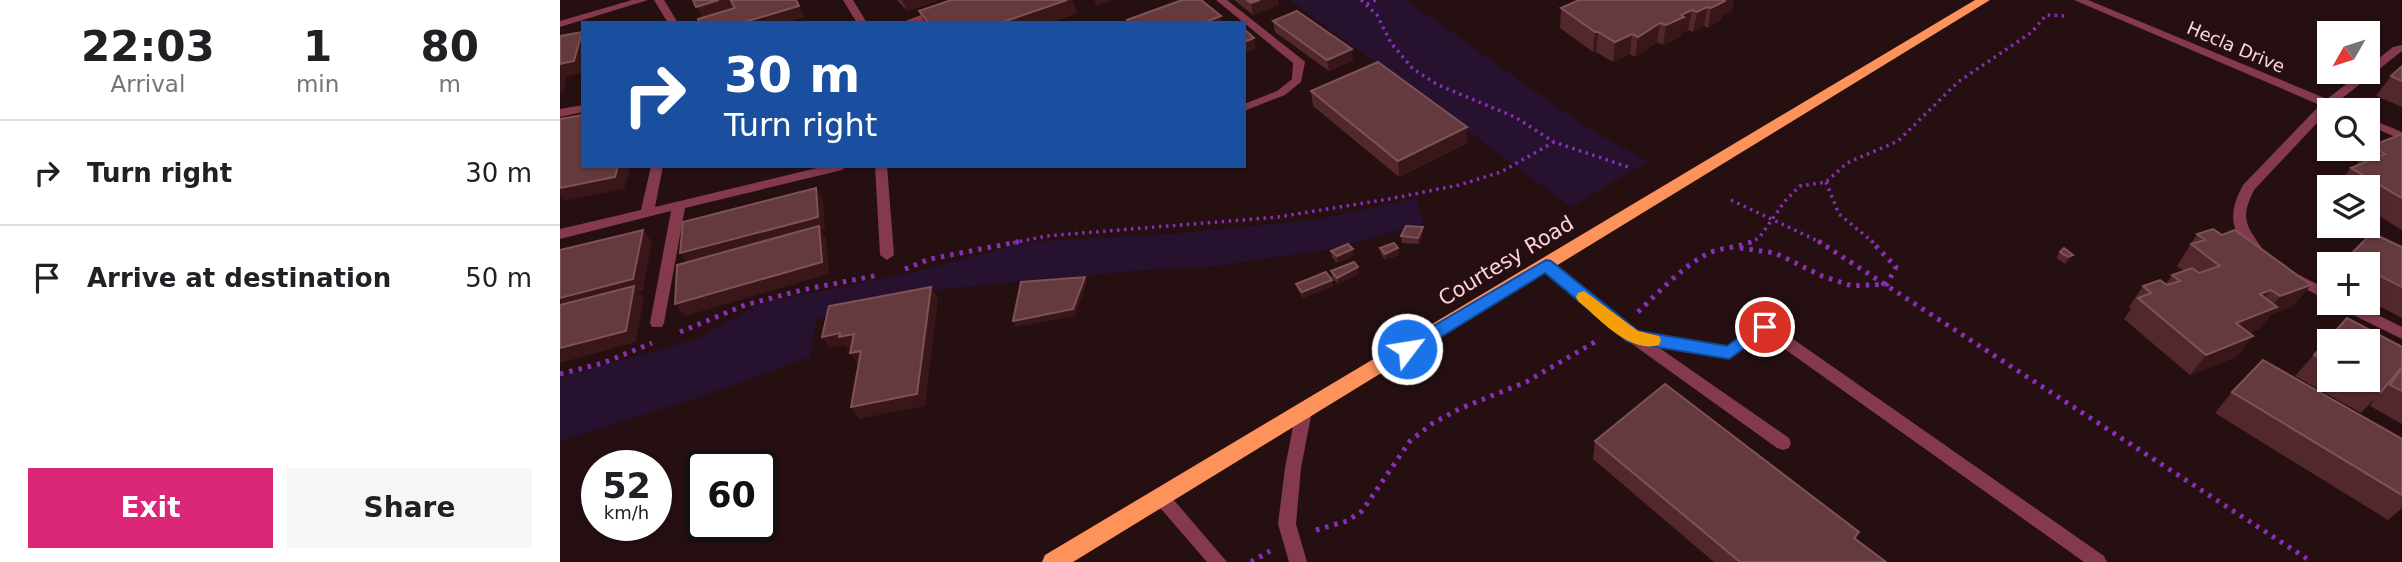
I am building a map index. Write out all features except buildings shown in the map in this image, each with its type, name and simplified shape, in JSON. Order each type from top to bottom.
[{"type":"main road","name":"Courtesy Road","points":[[1054,562],[1984,0]]},
{"type":"street","points":[[560,24],[643,0]]},
{"type":"street","points":[[659,0],[672,21]]},
{"type":"street","points":[[848,0],[861,21]]},
{"type":"street","points":[[1221,0],[1243,21]]},
{"type":"street","name":"Hecla Drive","points":[[2079,0],[2317,99]]},
{"type":"street","points":[[911,21],[951,8]]},
{"type":"street","points":[[1246,107],[1281,93],[1297,80],[1298,62],[1249,27]]},
{"type":"street","points":[[2336,98],[2402,48]]},
{"type":"street","points":[[560,113],[581,108]]},
{"type":"street","points":[[2317,116],[2248,188],[2240,203],[2238,222],[2244,236],[2274,265],[2317,289]]},
{"type":"street","points":[[2380,126],[2402,136]]},
{"type":"street","points":[[647,213],[657,168]]},
{"type":"street","points":[[560,234],[834,168]]},
{"type":"street","points":[[881,168],[887,255]]},
{"type":"street","points":[[657,323],[679,205]]},
{"type":"street","points":[[1546,265],[1627,332],[1783,443]]},
{"type":"street","points":[[2365,315],[2402,334]]},
{"type":"street","points":[[1627,332],[1729,353],[1765,327],[2098,562]]},
{"type":"street","points":[[1298,562],[1287,524],[1293,468],[1304,411]]},
{"type":"street","points":[[1161,497],[1218,562]]},
{"type":"path","points":[[1361,0],[1377,15],[1391,43],[1413,69],[1438,85],[1515,117],[1554,142],[1628,167]]},
{"type":"path","points":[[1367,4],[1376,0]]},
{"type":"path","points":[[1251,562],[1291,538],[1351,519],[1373,496],[1395,458],[1417,434],[1441,417],[1476,400],[1526,382],[1627,332],[1684,269],[1708,253],[1739,247],[1759,238],[1800,186],[1826,182],[1847,163],[1898,141],[1958,82],[2032,32],[2046,15],[2080,18],[2099,8]]},
{"type":"path","points":[[893,273],[930,259],[1046,236],[1279,217],[1389,200],[1459,185],[1501,172],[1554,142]]},
{"type":"path","points":[[1826,182],[1832,207],[1849,227],[1879,246],[1896,267],[1887,284]]},
{"type":"path","points":[[1731,200],[1831,247],[2312,562]]},
{"type":"path","points":[[1739,247],[1775,253],[1822,276],[1852,286],[1887,284]]},
{"type":"path","points":[[667,337],[745,305],[802,290],[880,275]]},
{"type":"path","points":[[560,374],[603,363],[654,342]]},
{"type":"shaded area","points":[[1290,0],[1406,0],[1586,127],[1648,161],[1571,207]]},
{"type":"shaded area","points":[[1416,198],[1424,223],[1331,249],[1217,266],[1132,271],[912,292],[816,320],[810,357],[697,398],[560,441],[560,377],[697,339],[760,303],[902,275],[1029,242],[1185,233],[1320,219]]},
{"type":"slow traffic","points":[[1584,297],[1633,337],[1653,340]]},
{"type":"route","points":[[1407,349],[1546,265],[1633,337],[1729,353],[1765,327]]}]
